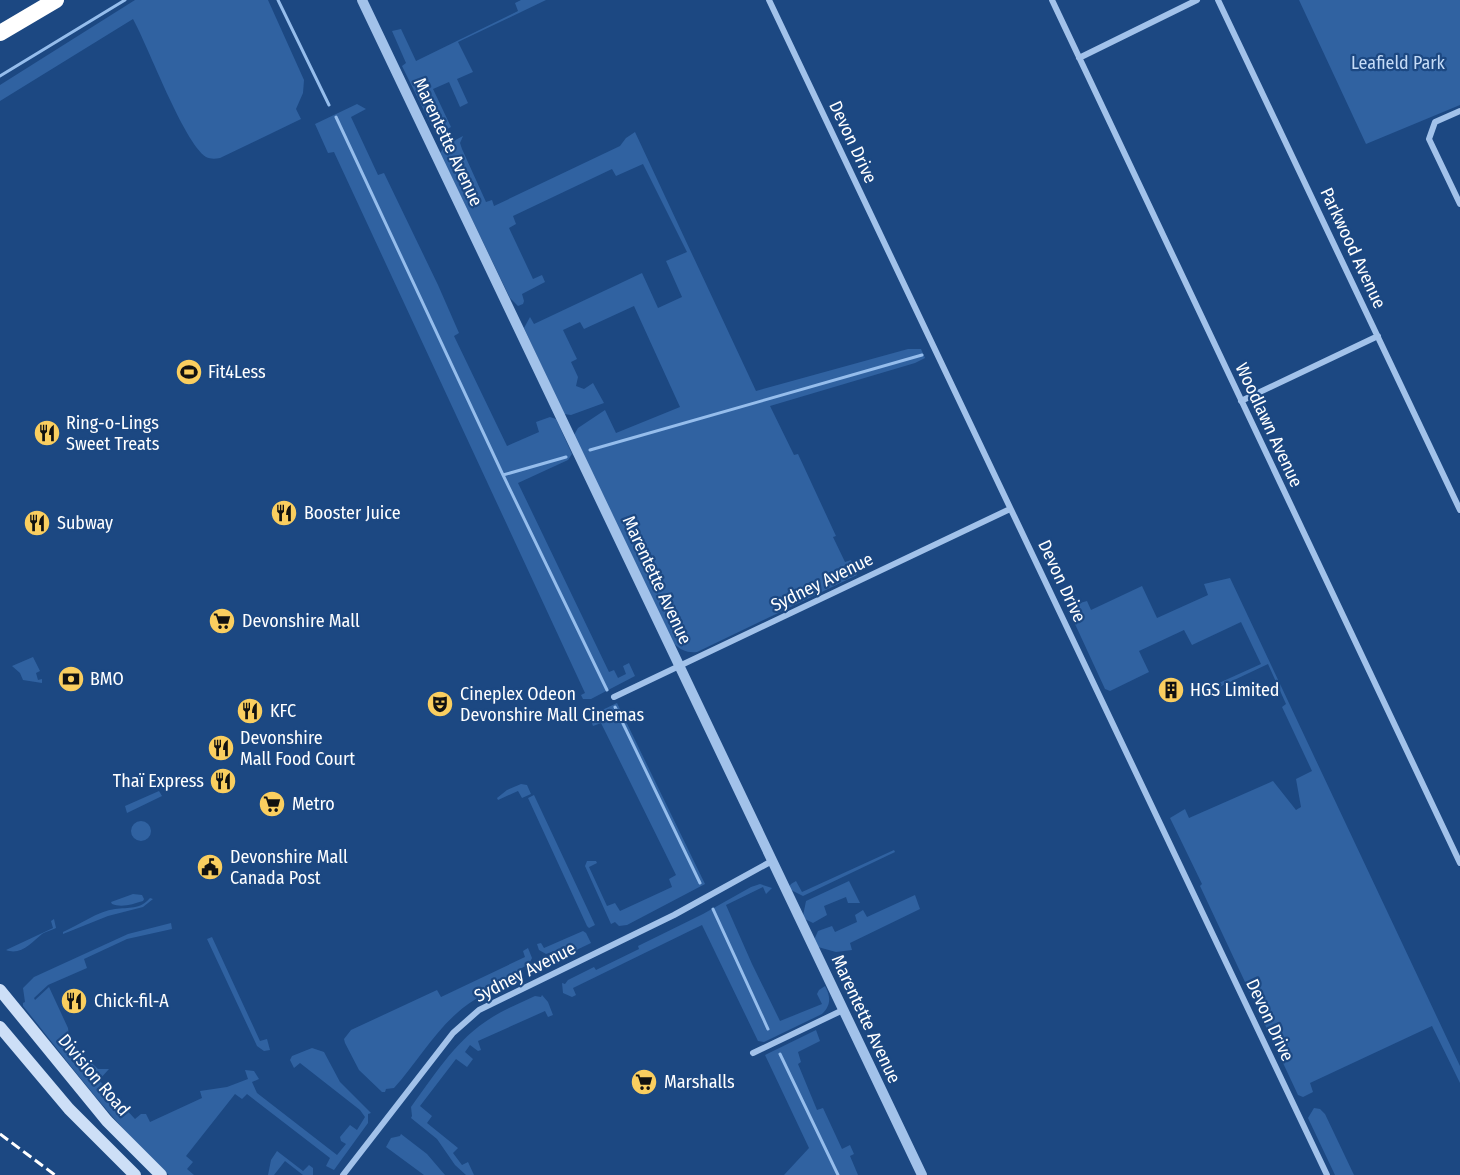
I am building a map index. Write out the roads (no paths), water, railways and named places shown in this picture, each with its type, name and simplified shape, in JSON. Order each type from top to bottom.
[{"type":"highway","points":[[0,25],[48,0]]},
{"type":"highway","points":[[0,33],[56,0]]},
{"type":"main road","name":"Division Road","points":[[2,992],[107,1120],[161,1175]]},
{"type":"main road","points":[[0,1027],[69,1110],[135,1175]]},
{"type":"street","name":"Marentette Avenue","points":[[362,0],[922,1175]]},
{"type":"street","name":"Devon Drive","points":[[769,0],[1327,1175]]},
{"type":"street","name":"Woodlawn Avenue","points":[[1052,0],[1460,863]]},
{"type":"street","points":[[1079,58],[1197,0]]},
{"type":"street","name":"Parkwood Avenue","points":[[1218,0],[1460,510]]},
{"type":"street","points":[[1460,111],[1435,122],[1429,139],[1460,204]]},
{"type":"street","points":[[1241,401],[1378,336]]},
{"type":"street","name":"Sydney Avenue","points":[[614,697],[1011,508]]},
{"type":"street","name":"Sydney Avenue","points":[[343,1175],[453,1034],[479,1010],[675,915],[772,861]]},
{"type":"street","points":[[753,1053],[843,1010]]},
{"type":"waterway","points":[[0,76],[125,0]]},
{"type":"waterway","points":[[278,0],[329,105]]},
{"type":"waterway","points":[[336,117],[503,475],[607,690]]},
{"type":"waterway","points":[[590,450],[922,355]]},
{"type":"waterway","points":[[503,475],[566,457]]},
{"type":"waterway","points":[[615,707],[700,883]]},
{"type":"waterway","points":[[713,909],[768,1029]]},
{"type":"waterway","points":[[780,1054],[838,1175]]},
{"type":"railway","points":[[0,1134],[55,1175]]},
{"type":"place","name":"Fit4Less","points":[[189,372]]},
{"type":"place","name":"Ring-o-Lings Sweet Treats","points":[[47,433]]},
{"type":"place","name":"Booster Juice","points":[[284,513]]},
{"type":"place","name":"Subway","points":[[37,523]]},
{"type":"place","name":"Devonshire Mall","points":[[222,621]]},
{"type":"place","name":"BMO","points":[[71,679]]},
{"type":"place","name":"HGS Limited","points":[[1171,690]]},
{"type":"place","name":"Cineplex Odeon Devonshire Mall Cinemas","points":[[440,704]]},
{"type":"place","name":"KFC","points":[[250,711]]},
{"type":"place","name":"Devonshire Mall Food Court","points":[[221,748]]},
{"type":"place","name":"Thaï Express","points":[[223,781]]},
{"type":"place","name":"Metro","points":[[272,804]]},
{"type":"place","name":"Devonshire Mall Canada Post","points":[[210,867]]},
{"type":"place","name":"Chick-fil-A","points":[[74,1001]]},
{"type":"place","name":"Marshalls","points":[[644,1082]]},
{"type":"park label","name":"Leafield Park","points":[[1398,63]]}]
